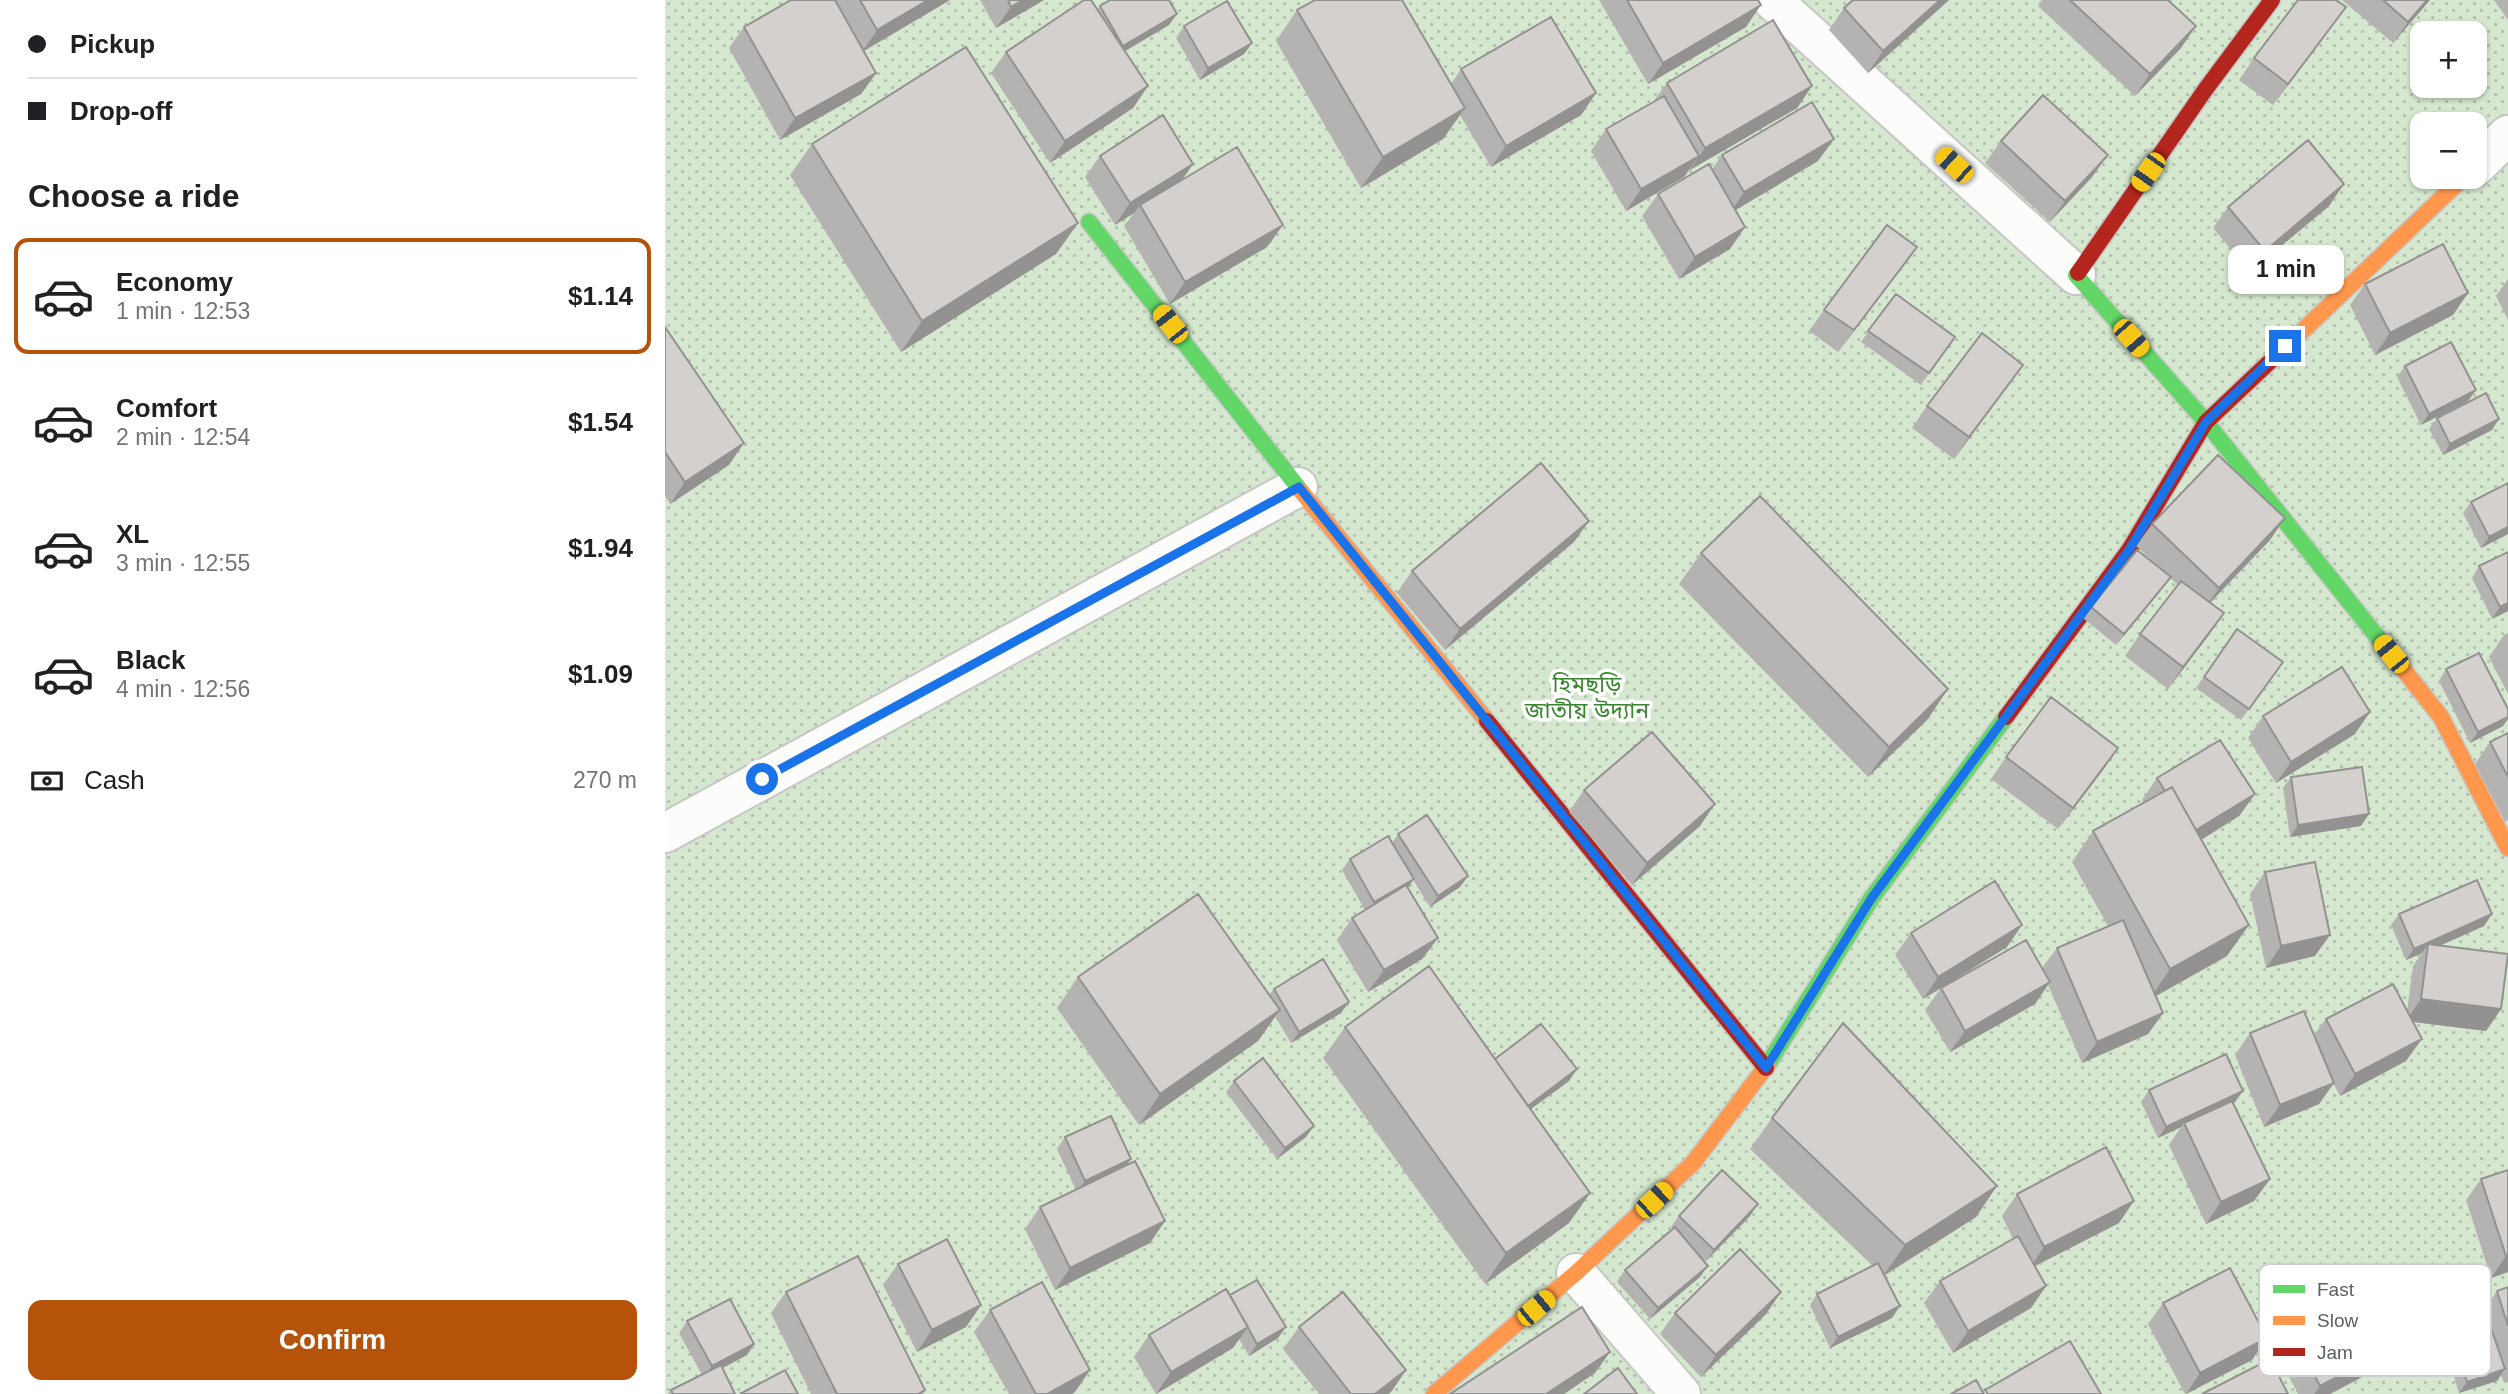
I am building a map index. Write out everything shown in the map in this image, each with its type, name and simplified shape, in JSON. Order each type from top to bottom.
[{"type":"street","points":[[1772,0],[2076,275],[2206,422],[2441,717],[2508,848]]},
{"type":"street","points":[[2076,275],[2205,90],[2272,0]]},
{"type":"street","points":[[2487,155],[2508,135]]},
{"type":"street","points":[[1434,1394],[1576,1273],[1693,1163],[1766,1068],[1871,899],[2129,550],[2206,422],[2451,189]]},
{"type":"street","points":[[1089,222],[1766,1068]]},
{"type":"street","points":[[665,833],[1299,487]]},
{"type":"street","points":[[1576,1273],[1681,1394]]},
{"type":"green space","name":"হিমছড়ি জাতীয় উদ্যান","points":[[665,0],[2508,0],[2508,1394],[665,1394]]},
{"type":"building","points":[[791,0],[835,0],[876,73],[795,118],[744,27]]},
{"type":"building","points":[[860,0],[928,0],[877,30]]},
{"type":"building","points":[[1008,0],[1023,0],[1011,7]]},
{"type":"building","points":[[1084,0],[1091,0],[1148,86],[1065,141],[1006,52]]},
{"type":"building","points":[[1110,0],[1169,0],[1177,14],[1123,46],[1100,6]]},
{"type":"building","points":[[1315,0],[1402,0],[1465,108],[1383,157],[1297,10]]},
{"type":"building","points":[[1627,0],[1758,0],[1761,5],[1663,63]]},
{"type":"building","points":[[1853,0],[1940,0],[1883,51],[1844,8]]},
{"type":"building","points":[[2070,0],[2168,0],[2196,26],[2150,74]]},
{"type":"building","points":[[2298,0],[2336,0],[2346,7],[2288,84],[2254,58]]},
{"type":"building","points":[[2383,0],[2427,0],[2408,22]]},
{"type":"building","points":[[1227,1],[1252,43],[1208,68],[1184,26]]},
{"type":"building","points":[[1551,17],[1596,93],[1506,146],[1461,69]]},
{"type":"building","points":[[1773,20],[1812,86],[1705,148],[1667,83]]},
{"type":"building","points":[[966,47],[1078,223],[922,321],[812,144]]},
{"type":"building","points":[[2043,95],[2108,155],[2065,201],[2001,141]]},
{"type":"building","points":[[1664,96],[1699,156],[1641,189],[1606,129]]},
{"type":"building","points":[[1812,102],[1834,139],[1744,192],[1722,155]]},
{"type":"building","points":[[1163,115],[1193,164],[1130,203],[1100,156]]},
{"type":"building","points":[[2308,140],[2344,184],[2265,251],[2228,207]]},
{"type":"building","points":[[1237,147],[1283,225],[1185,282],[1140,205]]},
{"type":"building","points":[[1709,164],[1745,227],[1695,257],[1658,194]]},
{"type":"building","points":[[1887,225],[1917,247],[1854,330],[1824,310]]},
{"type":"building","points":[[2443,244],[2468,293],[2390,333],[2365,284]]},
{"type":"building","points":[[1896,294],[1955,337],[1929,373],[1868,331]]},
{"type":"building","points":[[665,327],[744,443],[685,482],[665,452]]},
{"type":"building","points":[[1982,333],[2023,365],[1969,437],[1927,406]]},
{"type":"building","points":[[2451,342],[2476,390],[2429,414],[2405,366]]},
{"type":"building","points":[[2486,393],[2499,419],[2450,444],[2437,418]]},
{"type":"building","points":[[2218,455],[2285,518],[2219,588],[2152,524]]},
{"type":"building","points":[[1541,463],[1589,521],[1460,629],[1412,571]]},
{"type":"building","points":[[2508,483],[2508,527],[2489,537],[2471,502]]},
{"type":"building","points":[[1760,496],[1948,689],[1889,747],[1701,553]]},
{"type":"building","points":[[2137,550],[2171,577],[2124,634],[2091,607]]},
{"type":"building","points":[[2508,552],[2508,603],[2500,607],[2479,566]]},
{"type":"building","points":[[2181,581],[2224,613],[2183,667],[2140,634]]},
{"type":"building","points":[[2237,629],[2283,662],[2249,709],[2204,677]]},
{"type":"building","points":[[2479,653],[2508,709],[2508,717],[2478,732],[2446,669]]},
{"type":"building","points":[[2342,667],[2370,712],[2291,762],[2263,716]]},
{"type":"building","points":[[2051,697],[2118,748],[2073,808],[2006,757]]},
{"type":"building","points":[[1652,732],[1715,804],[1647,863],[1584,790]]},
{"type":"building","points":[[2508,733],[2508,777],[2490,742]]},
{"type":"building","points":[[2220,740],[2255,794],[2196,830],[2172,787],[2165,791],[2157,778]]},
{"type":"building","points":[[2362,767],[2369,814],[2298,825],[2291,777]]},
{"type":"building","points":[[2172,787],[2249,925],[2170,969],[2093,831]]},
{"type":"building","points":[[1427,815],[1468,876],[1438,896],[1398,834]]},
{"type":"building","points":[[1388,836],[1414,879],[1374,902],[1350,859]]},
{"type":"building","points":[[2315,862],[2330,935],[2281,946],[2265,872]]},
{"type":"building","points":[[2477,880],[2492,914],[2414,949],[2399,914]]},
{"type":"building","points":[[1995,881],[2022,925],[1938,977],[1911,933]]},
{"type":"building","points":[[1406,885],[1438,938],[1384,970],[1352,918]]},
{"type":"building","points":[[1198,894],[1280,1010],[1160,1094],[1078,977]]},
{"type":"building","points":[[2123,920],[2163,1013],[2097,1042],[2057,948]]},
{"type":"building","points":[[2026,940],[2050,982],[1965,1031],[1941,988]]},
{"type":"building","points":[[2428,944],[2508,954],[2501,1009],[2421,999]]},
{"type":"building","points":[[1323,959],[1349,1002],[1299,1032],[1274,989]]},
{"type":"building","points":[[1429,966],[1590,1193],[1506,1253],[1345,1027]]},
{"type":"building","points":[[2393,984],[2422,1039],[2355,1074],[2326,1019]]},
{"type":"building","points":[[2304,1011],[2334,1083],[2280,1105],[2250,1033]]},
{"type":"building","points":[[1843,1023],[1997,1186],[1905,1245],[1772,1118]]},
{"type":"building","points":[[1541,1024],[1577,1069],[1528,1106],[1495,1059]]},
{"type":"building","points":[[2226,1054],[2243,1091],[2166,1127],[2149,1090]]},
{"type":"building","points":[[1263,1058],[1314,1126],[1285,1148],[1234,1081]]},
{"type":"building","points":[[2232,1101],[2270,1179],[2221,1202],[2184,1123]]},
{"type":"building","points":[[1111,1116],[1131,1159],[1085,1181],[1065,1137]]},
{"type":"building","points":[[2106,1147],[2134,1201],[2044,1247],[2017,1194]]},
{"type":"building","points":[[1135,1161],[1165,1221],[1070,1268],[1040,1207]]},
{"type":"building","points":[[1722,1170],[1758,1204],[1714,1250],[1679,1216]]},
{"type":"building","points":[[2508,1170],[2508,1255],[2506,1256],[2481,1179]]},
{"type":"building","points":[[1675,1227],[1708,1266],[1658,1308],[1625,1270]]},
{"type":"building","points":[[2018,1236],[2046,1286],[1968,1331],[1940,1281]]},
{"type":"building","points":[[947,1239],[981,1305],[932,1330],[898,1264]]},
{"type":"building","points":[[1740,1249],[1781,1292],[1716,1355],[1675,1313]]},
{"type":"building","points":[[858,1256],[925,1390],[918,1394],[837,1394],[786,1292]]},
{"type":"building","points":[[1878,1263],[1900,1306],[1838,1337],[1817,1294]]},
{"type":"building","points":[[2230,1268],[2259,1323],[2259,1342],[2200,1373],[2163,1303]]},
{"type":"building","points":[[1257,1280],[1286,1327],[1257,1344],[1230,1295]]},
{"type":"building","points":[[1042,1282],[1090,1370],[1047,1394],[1036,1394],[990,1310]]},
{"type":"building","points":[[2508,1287],[2508,1326],[2497,1291]]},
{"type":"building","points":[[1226,1289],[1248,1327],[1171,1372],[1149,1335]]},
{"type":"building","points":[[1343,1292],[1406,1370],[1375,1394],[1351,1394],[1299,1327]]},
{"type":"building","points":[[730,1299],[754,1344],[712,1366],[687,1321]]},
{"type":"building","points":[[1582,1307],[1610,1352],[1546,1394],[1450,1394]]},
{"type":"building","points":[[2491,1328],[2505,1369],[2491,1374]]},
{"type":"building","points":[[2070,1341],[2101,1394],[1988,1394],[1985,1390]]},
{"type":"building","points":[[721,1365],[735,1394],[673,1394],[671,1390]]},
{"type":"building","points":[[2259,1365],[2259,1376],[2279,1376],[2288,1394],[2202,1394]]},
{"type":"building","points":[[1618,1368],[1637,1394],[1584,1394]]},
{"type":"building","points":[[785,1370],[798,1394],[740,1394]]},
{"type":"building","points":[[2315,1376],[2339,1376],[2320,1386]]},
{"type":"building","points":[[2465,1376],[2485,1376],[2467,1382]]},
{"type":"building","points":[[1976,1380],[1984,1394],[1951,1394]]},
{"type":"traffic: fast","points":[[1089,222],[1301,491]]},
{"type":"traffic: fast","points":[[2078,273],[2076,275],[2206,422],[2403,669]]},
{"type":"traffic: fast","points":[[1768,1064],[1871,899],[2006,717]]},
{"type":"traffic: slow","points":[[2295,338],[2451,189]]},
{"type":"traffic: slow","points":[[1301,491],[1487,721]]},
{"type":"traffic: slow","points":[[2403,669],[2441,717],[2508,848]]},
{"type":"traffic: slow","points":[[1434,1394],[1576,1273],[1693,1163],[1768,1064]]},
{"type":"traffic: jam","points":[[2078,273],[2205,90],[2272,0]]},
{"type":"traffic: jam","points":[[2006,717],[2129,550],[2206,422],[2295,338]]},
{"type":"traffic: jam","points":[[1487,721],[1766,1068]]},
{"type":"route","points":[[762,779],[1299,487],[1766,1068],[1871,899],[2129,550],[2206,422],[2285,346]]}]
